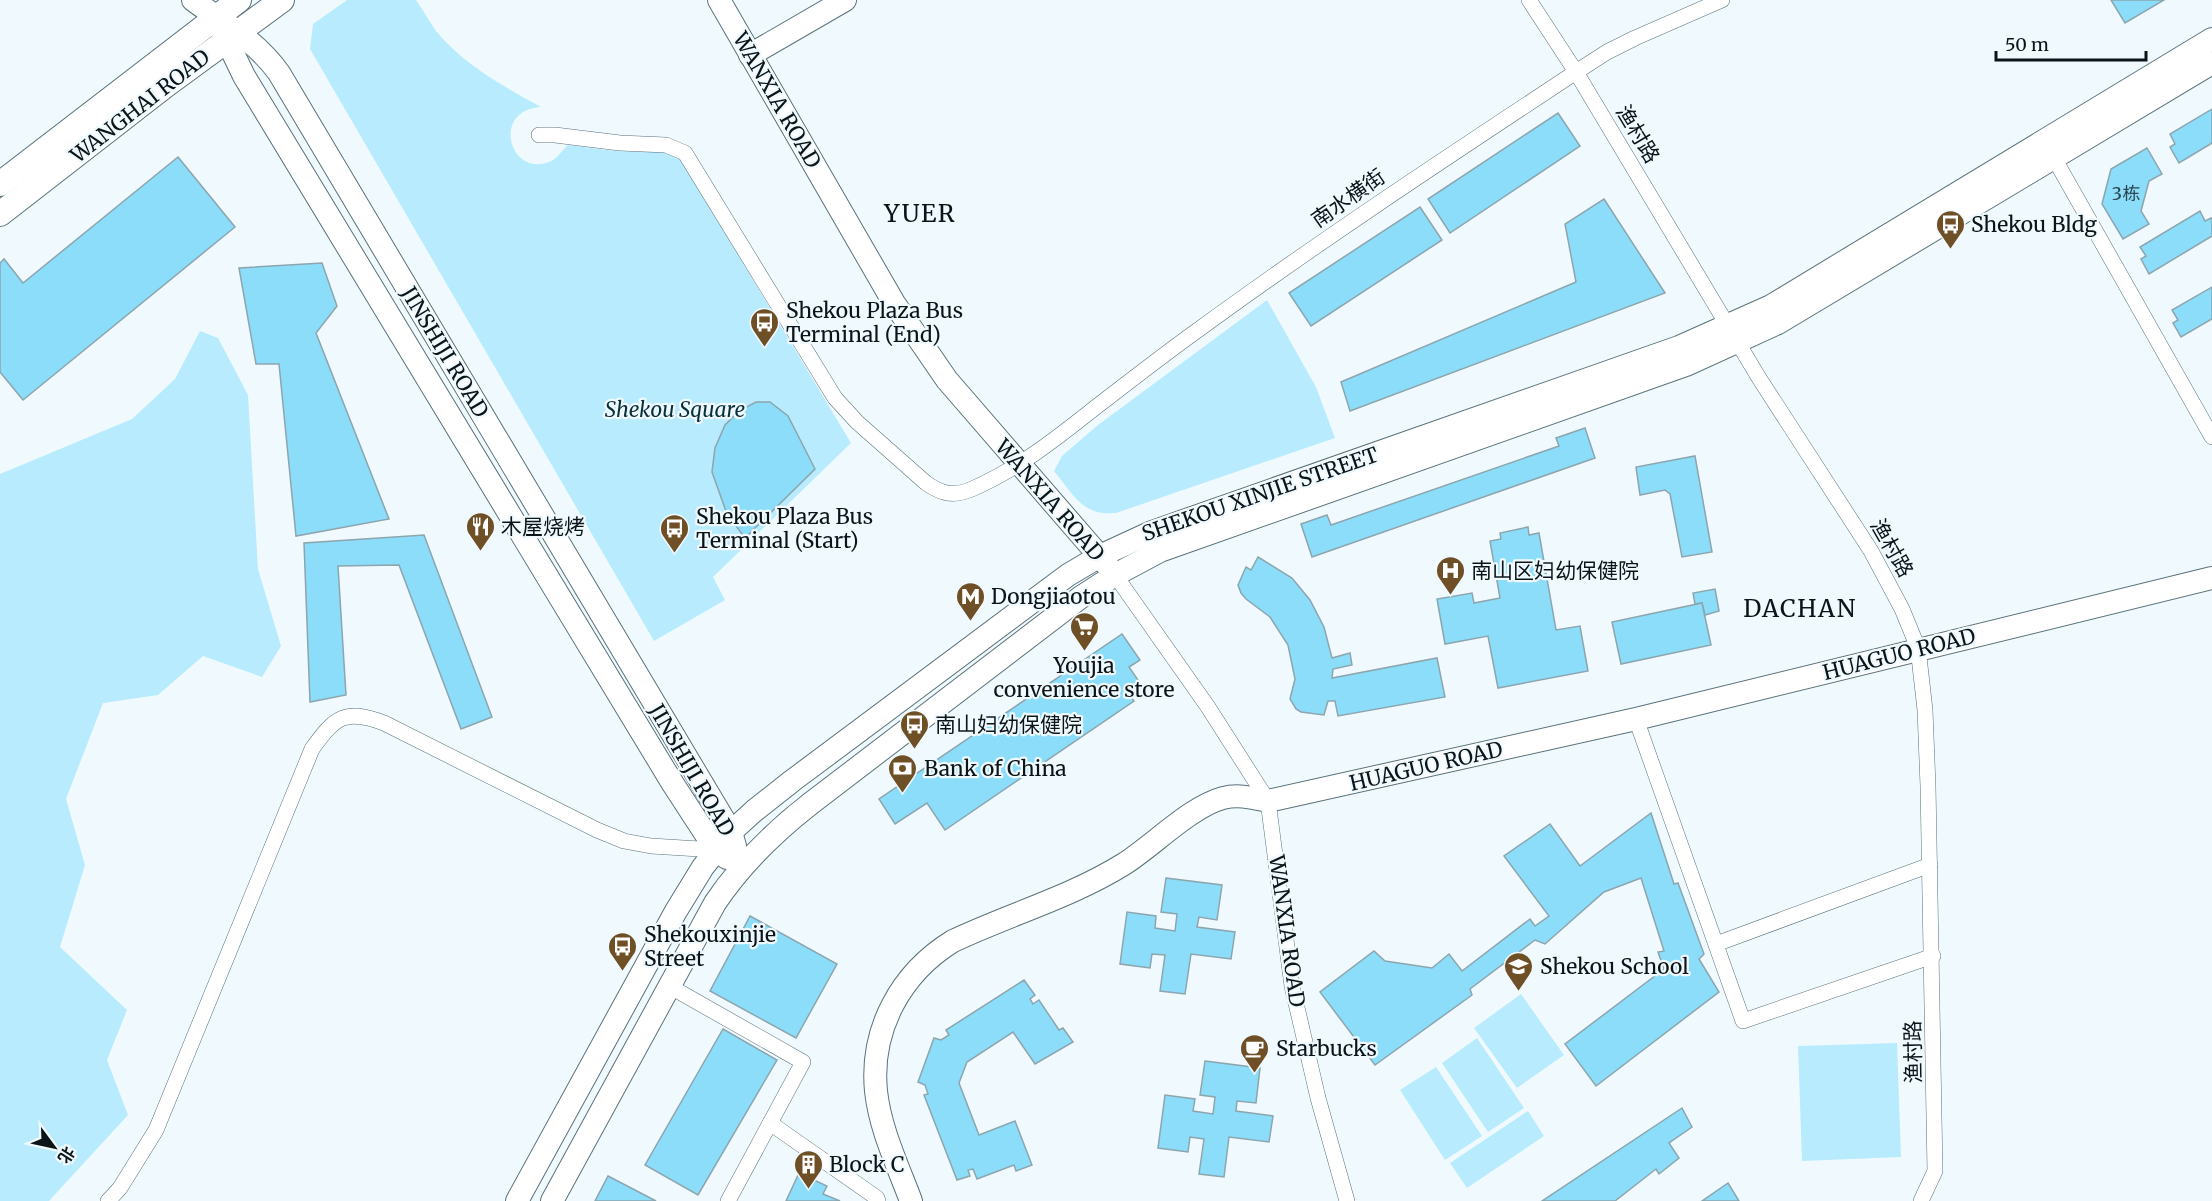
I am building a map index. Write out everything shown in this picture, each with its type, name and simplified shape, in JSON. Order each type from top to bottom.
[{"type":"main road","name":"WANGHAI ROAD","points":[[0,184],[239,0]]},
{"type":"main road","name":"WANGHAI ROAD","points":[[0,214],[282,0]]},
{"type":"street","points":[[193,0],[216,17]]},
{"type":"street","name":"WANXIA ROAD","points":[[719,0],[894,303],[920,343],[947,380],[1100,556],[1208,707],[1268,801],[1292,986],[1318,1098],[1347,1201]]},
{"type":"street","points":[[750,55],[845,0]]},
{"type":"street","name":"渔村路","points":[[1529,0],[1576,72],[1733,333],[1871,551],[1902,609],[1918,648],[1925,710],[1933,956],[1935,1171],[1921,1201]]},
{"type":"street","name":"南水横街","points":[[539,135],[666,145],[684,153],[835,398],[857,422],[926,483],[949,494],[960,494],[1019,464],[1044,448],[1150,365],[1271,278],[1381,201],[1576,72],[1607,52],[1635,38],[1722,0]]},
{"type":"street","name":"JINSHIJI ROAD","points":[[216,17],[232,36],[244,76],[667,773],[716,850],[740,868]]},
{"type":"street","name":"JINSHIJI ROAD","points":[[232,36],[259,49],[279,73],[731,832],[740,868]]},
{"type":"street","name":"SHEKOU XINJIE STREET","points":[[552,1201],[715,903],[740,868],[776,832],[810,804],[1081,597],[1114,575],[1160,551],[1686,365],[1771,306],[2212,39]]},
{"type":"street","name":"SHEKOU XINJIE STREET","points":[[517,1201],[676,911],[716,850],[731,832],[787,785],[1052,586],[1100,556],[1152,532],[1679,347],[1778,323],[2212,63]]},
{"type":"street","points":[[2054,158],[2212,437]]},
{"type":"street","points":[[344,241],[342,216],[351,211],[366,219]]},
{"type":"street","name":"HUAGUO ROAD","points":[[911,1201],[881,1114],[876,1093],[875,1069],[884,1024],[893,1003],[914,973],[937,951],[953,941],[1070,892],[1126,863],[1206,806],[1223,798],[1241,796],[1268,801],[1636,719],[1918,648],[2212,578]]},
{"type":"street","points":[[108,1201],[120,1188],[156,1130],[312,749],[336,720],[351,715],[368,716],[597,830],[624,841],[651,846],[716,850]]},
{"type":"street","points":[[1636,719],[1743,1021],[1933,956]]},
{"type":"street","points":[[1716,944],[1930,866]]},
{"type":"street","points":[[669,986],[803,1062],[729,1201]]},
{"type":"street","points":[[770,1123],[877,1198],[878,1201]]},
{"type":"green space","name":"Shekou Square","points":[[347,0],[416,0],[436,31],[459,54],[498,83],[541,107],[525,111],[515,119],[511,130],[516,153],[525,161],[537,164],[551,161],[568,145],[615,151],[675,154],[681,160],[851,443],[713,577],[725,600],[654,641],[310,49],[313,24]]},
{"type":"green space","points":[[1267,300],[1316,387],[1335,438],[1116,513],[1095,511],[1080,502],[1054,471],[1062,456],[1098,425]]},
{"type":"green space","points":[[200,331],[218,338],[248,395],[258,569],[281,646],[262,677],[203,656],[158,695],[103,703],[66,799],[85,865],[60,947],[127,1010],[107,1060],[128,1115],[49,1201],[0,1201],[0,474],[132,419],[175,379]]},
{"type":"green space","points":[[1521,994],[1564,1055],[1517,1088],[1474,1028]]},
{"type":"green space","points":[[1477,1038],[1524,1108],[1488,1132],[1442,1063]]},
{"type":"green space","points":[[1897,1043],[1901,1157],[1802,1161],[1798,1046]]},
{"type":"green space","points":[[1436,1067],[1482,1136],[1445,1160],[1400,1090]]},
{"type":"green space","points":[[1528,1111],[1544,1136],[1467,1188],[1450,1163]]},
{"type":"building","points":[[2111,0],[2164,0],[2125,23]]},
{"type":"building","points":[[2212,109],[2212,143],[2179,163],[2170,147],[2175,144],[2170,134]]},
{"type":"building","points":[[1558,113],[1580,146],[1450,233],[1428,199]]},
{"type":"building","points":[[2147,148],[2162,174],[2149,181],[2141,211],[2149,224],[2123,239],[2102,204],[2111,169]]},
{"type":"building","points":[[178,157],[235,227],[23,400],[0,372],[0,263],[4,259],[23,283]]},
{"type":"building","points":[[1604,199],[1665,293],[1350,411],[1341,382],[1576,282],[1565,224]]},
{"type":"building","points":[[1420,207],[1442,240],[1311,326],[1289,293]]},
{"type":"building","points":[[2200,211],[2205,221],[2211,218],[2212,220],[2212,236],[2149,274],[2141,259],[2146,256],[2140,247]]},
{"type":"building","points":[[322,263],[337,306],[316,333],[389,519],[296,536],[279,364],[256,364],[239,268]]},
{"type":"building","points":[[2212,287],[2212,319],[2181,337],[2173,323],[2178,320],[2172,310]]},
{"type":"building","points":[[756,402],[770,402],[788,416],[815,469],[745,538],[727,514],[712,472],[715,448],[725,425],[739,411]]},
{"type":"building","points":[[1585,428],[1595,458],[1312,557],[1301,524],[1327,515],[1331,525],[1559,446],[1556,438]]},
{"type":"building","points":[[1695,456],[1712,552],[1682,557],[1670,494],[1665,490],[1640,495],[1636,467]]},
{"type":"building","points":[[1528,527],[1529,535],[1539,533],[1556,630],[1580,626],[1588,671],[1498,688],[1488,636],[1445,644],[1437,599],[1472,593],[1474,603],[1500,598],[1490,541],[1501,539],[1500,533]]},
{"type":"building","points":[[424,535],[492,717],[461,729],[399,565],[338,566],[346,695],[310,702],[304,543]]},
{"type":"building","points":[[1258,557],[1292,578],[1310,600],[1324,627],[1332,658],[1350,653],[1352,665],[1333,669],[1332,678],[1437,658],[1445,697],[1338,716],[1335,701],[1328,701],[1324,715],[1301,712],[1296,709],[1290,699],[1295,679],[1288,645],[1270,617],[1246,599],[1238,585],[1246,567],[1251,570]]},
{"type":"building","points":[[1715,589],[1719,611],[1705,615],[1702,603],[1695,604],[1693,593]]},
{"type":"building","points":[[1702,603],[1711,645],[1621,664],[1612,622]]},
{"type":"building","points":[[1122,634],[1140,660],[1129,667],[1140,683],[1127,691],[1134,701],[945,830],[927,803],[895,824],[879,799]]},
{"type":"building","points":[[1651,813],[1674,884],[1678,883],[1704,954],[1699,959],[1719,992],[1596,1086],[1565,1044],[1664,969],[1658,952],[1664,951],[1641,878],[1604,892],[1545,944],[1535,940],[1470,989],[1472,995],[1375,1065],[1320,992],[1374,951],[1385,961],[1432,968],[1449,954],[1462,971],[1530,919],[1535,926],[1549,916],[1504,856],[1550,824],[1580,866]]},
{"type":"building","points":[[1166,878],[1222,885],[1217,920],[1199,917],[1197,927],[1235,932],[1231,959],[1191,954],[1185,994],[1160,991],[1165,955],[1152,954],[1150,968],[1120,964],[1127,912],[1156,916],[1155,928],[1175,931],[1177,914],[1161,912]]},
{"type":"building","points":[[750,916],[837,964],[796,1038],[710,991]]},
{"type":"building","points":[[1024,980],[1035,995],[1030,999],[1033,1004],[1039,1000],[1059,1030],[1063,1028],[1073,1042],[1035,1064],[1013,1032],[967,1062],[959,1083],[979,1135],[1015,1121],[1032,1165],[1016,1171],[1014,1165],[977,1179],[973,1169],[968,1170],[970,1176],[957,1180],[924,1095],[928,1094],[925,1085],[918,1082],[934,1038],[941,1040],[949,1035],[946,1030]]},
{"type":"building","points":[[723,1029],[777,1060],[698,1195],[645,1165]]},
{"type":"building","points":[[1205,1061],[1260,1068],[1256,1103],[1237,1101],[1236,1111],[1273,1116],[1269,1142],[1229,1137],[1224,1177],[1199,1174],[1204,1139],[1190,1137],[1188,1152],[1158,1148],[1165,1095],[1195,1099],[1193,1111],[1213,1114],[1215,1097],[1200,1095]]},
{"type":"building","points":[[1682,1108],[1692,1127],[1669,1143],[1679,1158],[1659,1174],[1656,1169],[1615,1201],[1542,1201]]},
{"type":"building","name":"Block C","points":[[799,1173],[827,1186],[823,1194],[840,1201],[786,1201]]},
{"type":"building","points":[[608,1176],[656,1201],[595,1201]]},
{"type":"building","points":[[1728,1183],[1739,1201],[1702,1201]]},
{"type":"place","name":"Shekou Bldg","points":[[1950,250]]},
{"type":"place","name":"Shekou Plaza Bus Terminal (End)","points":[[765,348]]},
{"type":"place","name":"木屋烧烤","points":[[480,552]]},
{"type":"place","name":"Shekou Plaza Bus Terminal (Start)","points":[[675,554]]},
{"type":"place","name":"南山区妇幼保健院","points":[[1450,596]]},
{"type":"place","name":"Dongjiaotou","points":[[970,622]]},
{"type":"place","name":"Youjia convenience store","points":[[1084,652]]},
{"type":"place","name":"南山妇幼保健院","points":[[914,750]]},
{"type":"place","name":"Bank of China","points":[[903,794]]},
{"type":"place","name":"Shekouxinjie Street","points":[[623,972]]},
{"type":"place","name":"Shekou School","points":[[1519,992]]},
{"type":"place","name":"Starbucks","points":[[1255,1074]]},
{"type":"place","name":"Block C","points":[[808,1190]]},
{"type":"district","name":"YUER","points":[[920,213]]},
{"type":"district","name":"DACHAN","points":[[1800,608]]}]
